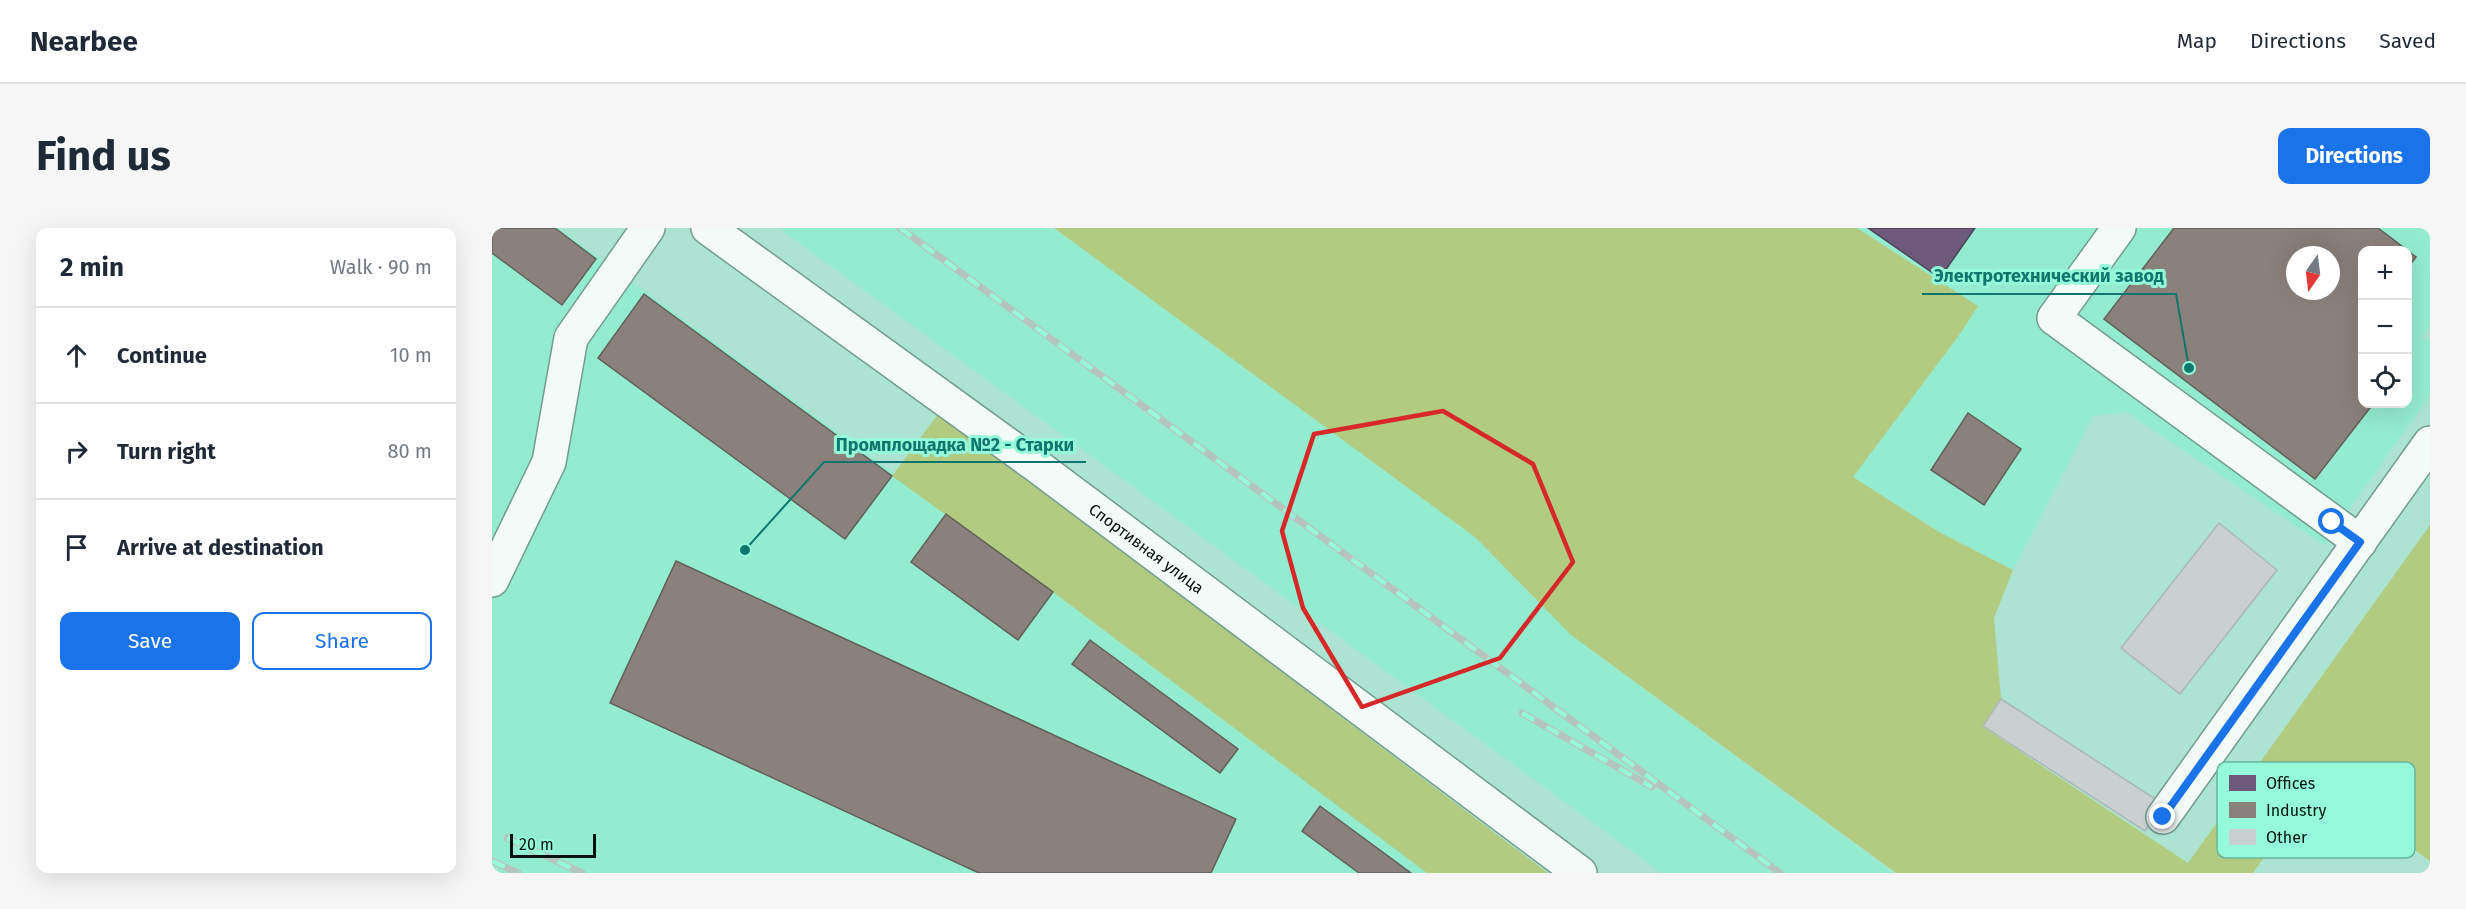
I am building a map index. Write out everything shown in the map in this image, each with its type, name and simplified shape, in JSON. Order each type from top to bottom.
[{"type":"street","points":[[492,580],[549,462],[571,338],[648,228]]},
{"type":"street","name":"Спортивная улица","points":[[708,228],[1037,466],[1580,873]]},
{"type":"street","points":[[2119,228],[2054,318],[2360,542]]},
{"type":"street","points":[[2163,817],[2430,443]]},
{"type":"highlighted area","points":[[1443,411],[1533,464],[1573,562],[1500,658],[1362,707],[1303,608],[1282,531],[1314,434]]},
{"type":"shaded area","points":[[492,228],[558,228],[1440,873],[492,873]]},
{"type":"shaded area","points":[[779,228],[1054,228],[1475,537],[1571,635],[1894,873],[1662,873]]},
{"type":"shaded area","points":[[1054,228],[1857,228],[1978,306],[1960,334],[1853,477],[1939,532],[2013,570],[1994,618],[2001,699],[1983,727],[2188,863],[2217,822],[2217,858],[2264,858],[2253,873],[1896,873],[1571,635],[1475,537]]},
{"type":"shaded area","points":[[1857,228],[2430,228],[2430,326],[2422,337],[2430,342],[2430,395],[2324,545],[2127,412],[2093,416],[2013,570],[1939,532],[1853,477],[1960,334],[1978,306]]},
{"type":"shaded area","points":[[939,413],[1548,873],[1427,873],[1053,592],[892,476]]},
{"type":"shaded area","points":[[2430,525],[2430,861],[2415,850],[2415,762],[2260,762]]},
{"type":"building: Offices","points":[[1868,228],[1975,228],[1940,278]]},
{"type":"building: Industry","points":[[492,228],[555,228],[596,259],[562,305],[492,253]]},
{"type":"building: Industry","points":[[2174,228],[2378,228],[2402,246],[2358,246],[2358,408],[2370,408],[2315,479],[2104,319]]},
{"type":"building: Industry","points":[[644,294],[892,476],[845,539],[598,358]]},
{"type":"building: Industry","points":[[1968,413],[2021,449],[1984,505],[1931,470]]},
{"type":"building: Industry","points":[[946,514],[1053,592],[1018,640],[911,562]]},
{"type":"building: Industry","points":[[676,561],[1236,819],[1211,873],[979,873],[610,703]]},
{"type":"building: Industry","points":[[1090,640],[1238,749],[1220,773],[1072,664]]},
{"type":"building: Industry","points":[[1320,806],[1411,873],[1359,873],[1302,831]]},
{"type":"building: Other","points":[[2219,523],[2277,570],[2180,694],[2121,648]]},
{"type":"building: Other","points":[[2001,699],[2163,804],[2145,831],[1983,726]]},
{"type":"railway","points":[[900,228],[1780,873]]},
{"type":"railway","points":[[1522,713],[1652,787]]},
{"type":"railway","points":[[507,838],[582,873]]},
{"type":"railway","points":[[492,861],[518,873]]},
{"type":"place","name":"Электротехнический завод","points":[[2189,368]]},
{"type":"place","name":"Промплощадка №2 - Старки","points":[[745,550]]},
{"type":"route","points":[[2163,817],[2360,542],[2332,522]]}]
